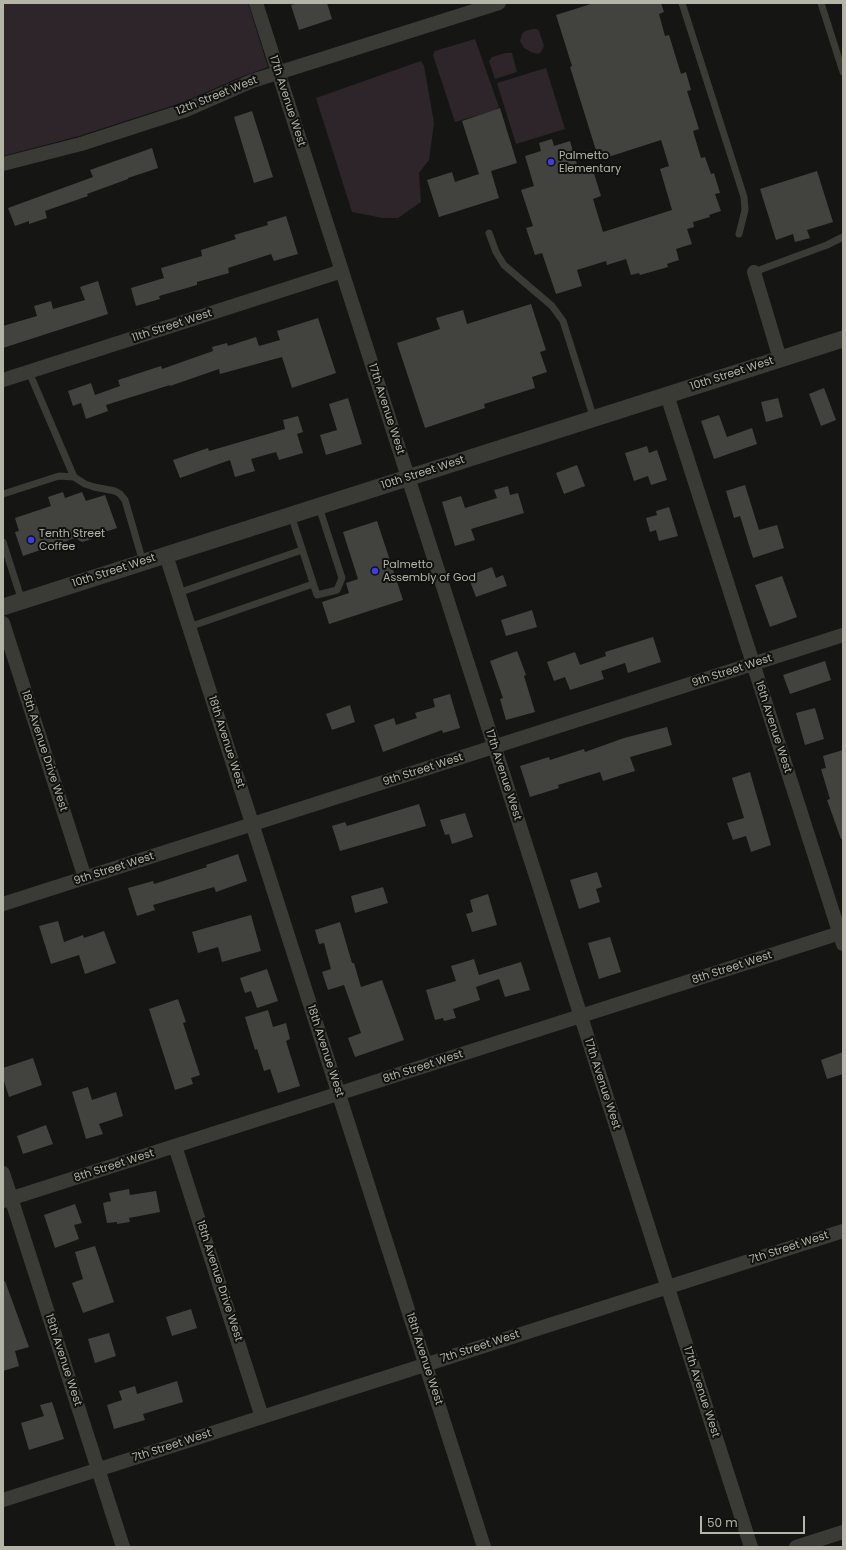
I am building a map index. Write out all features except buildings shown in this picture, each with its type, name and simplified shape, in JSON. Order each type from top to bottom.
[{"type":"street","name":"17th Avenue West","points":[[256,3],[751,1547]]},
{"type":"street","name":"12th Street West","points":[[3,164],[81,144],[186,110],[247,83],[499,3]]},
{"type":"street","name":"11th Street West","points":[[3,380],[342,271]]},
{"type":"street","points":[[754,272],[780,359]]},
{"type":"street","name":"10th Street West","points":[[3,607],[843,339]]},
{"type":"street","name":"16th Avenue West","points":[[667,395],[842,936]]},
{"type":"street","name":"18th Avenue West","points":[[166,555],[484,1547]]},
{"type":"street","name":"18th Avenue Drive West","points":[[3,623],[85,878]]},
{"type":"street","name":"9th Street West","points":[[3,904],[843,635]]},
{"type":"street","name":"8th Street West","points":[[7,1200],[580,1016],[842,936]]},
{"type":"street","name":"18th Avenue Drive West","points":[[175,1146],[262,1417]]},
{"type":"street","name":"19th Avenue West","points":[[3,1173],[7,1200],[123,1547]]},
{"type":"street","name":"7th Street West","points":[[3,1500],[843,1231]]},
{"type":"street","points":[[796,1547],[843,1532]]},
{"type":"lane","points":[[682,3],[744,197],[745,210],[739,234]]},
{"type":"lane","points":[[821,3],[843,72]]},
{"type":"lane","points":[[489,233],[496,252],[504,264],[552,306],[563,321],[594,419]]},
{"type":"lane","points":[[754,272],[827,245],[843,237]]},
{"type":"lane","points":[[29,372],[74,477]]},
{"type":"lane","points":[[3,494],[59,476],[74,477],[94,488],[115,491],[125,500],[143,562]]},
{"type":"lane","points":[[291,515],[317,595],[337,590],[342,578],[319,506]]},
{"type":"lane","points":[[3,542],[22,601]]},
{"type":"lane","points":[[178,593],[302,550]]},
{"type":"lane","points":[[189,627],[313,584]]},
{"type":"shaded area","points":[[3,3],[248,3],[268,67],[238,78],[184,102],[79,136],[3,156]]},
{"type":"shaded area","points":[[537,29],[539,31],[544,46],[538,54],[524,48],[520,41],[522,34],[525,31]]},
{"type":"shaded area","points":[[475,39],[499,107],[495,110],[455,122],[433,55],[435,51]]},
{"type":"shaded area","points":[[512,53],[517,72],[495,79],[489,61],[492,57]]},
{"type":"shaded area","points":[[421,61],[424,66],[434,123],[429,160],[419,173],[421,202],[398,218],[383,218],[352,212],[316,98]]},
{"type":"shaded area","points":[[546,68],[565,129],[516,144],[497,83]]},
{"type":"place","name":"Palmetto Elementary","points":[[551,162]]},
{"type":"place","name":"Tenth Street Coffee","points":[[31,540]]},
{"type":"place","name":"Palmetto Assembly of God","points":[[375,571]]}]
